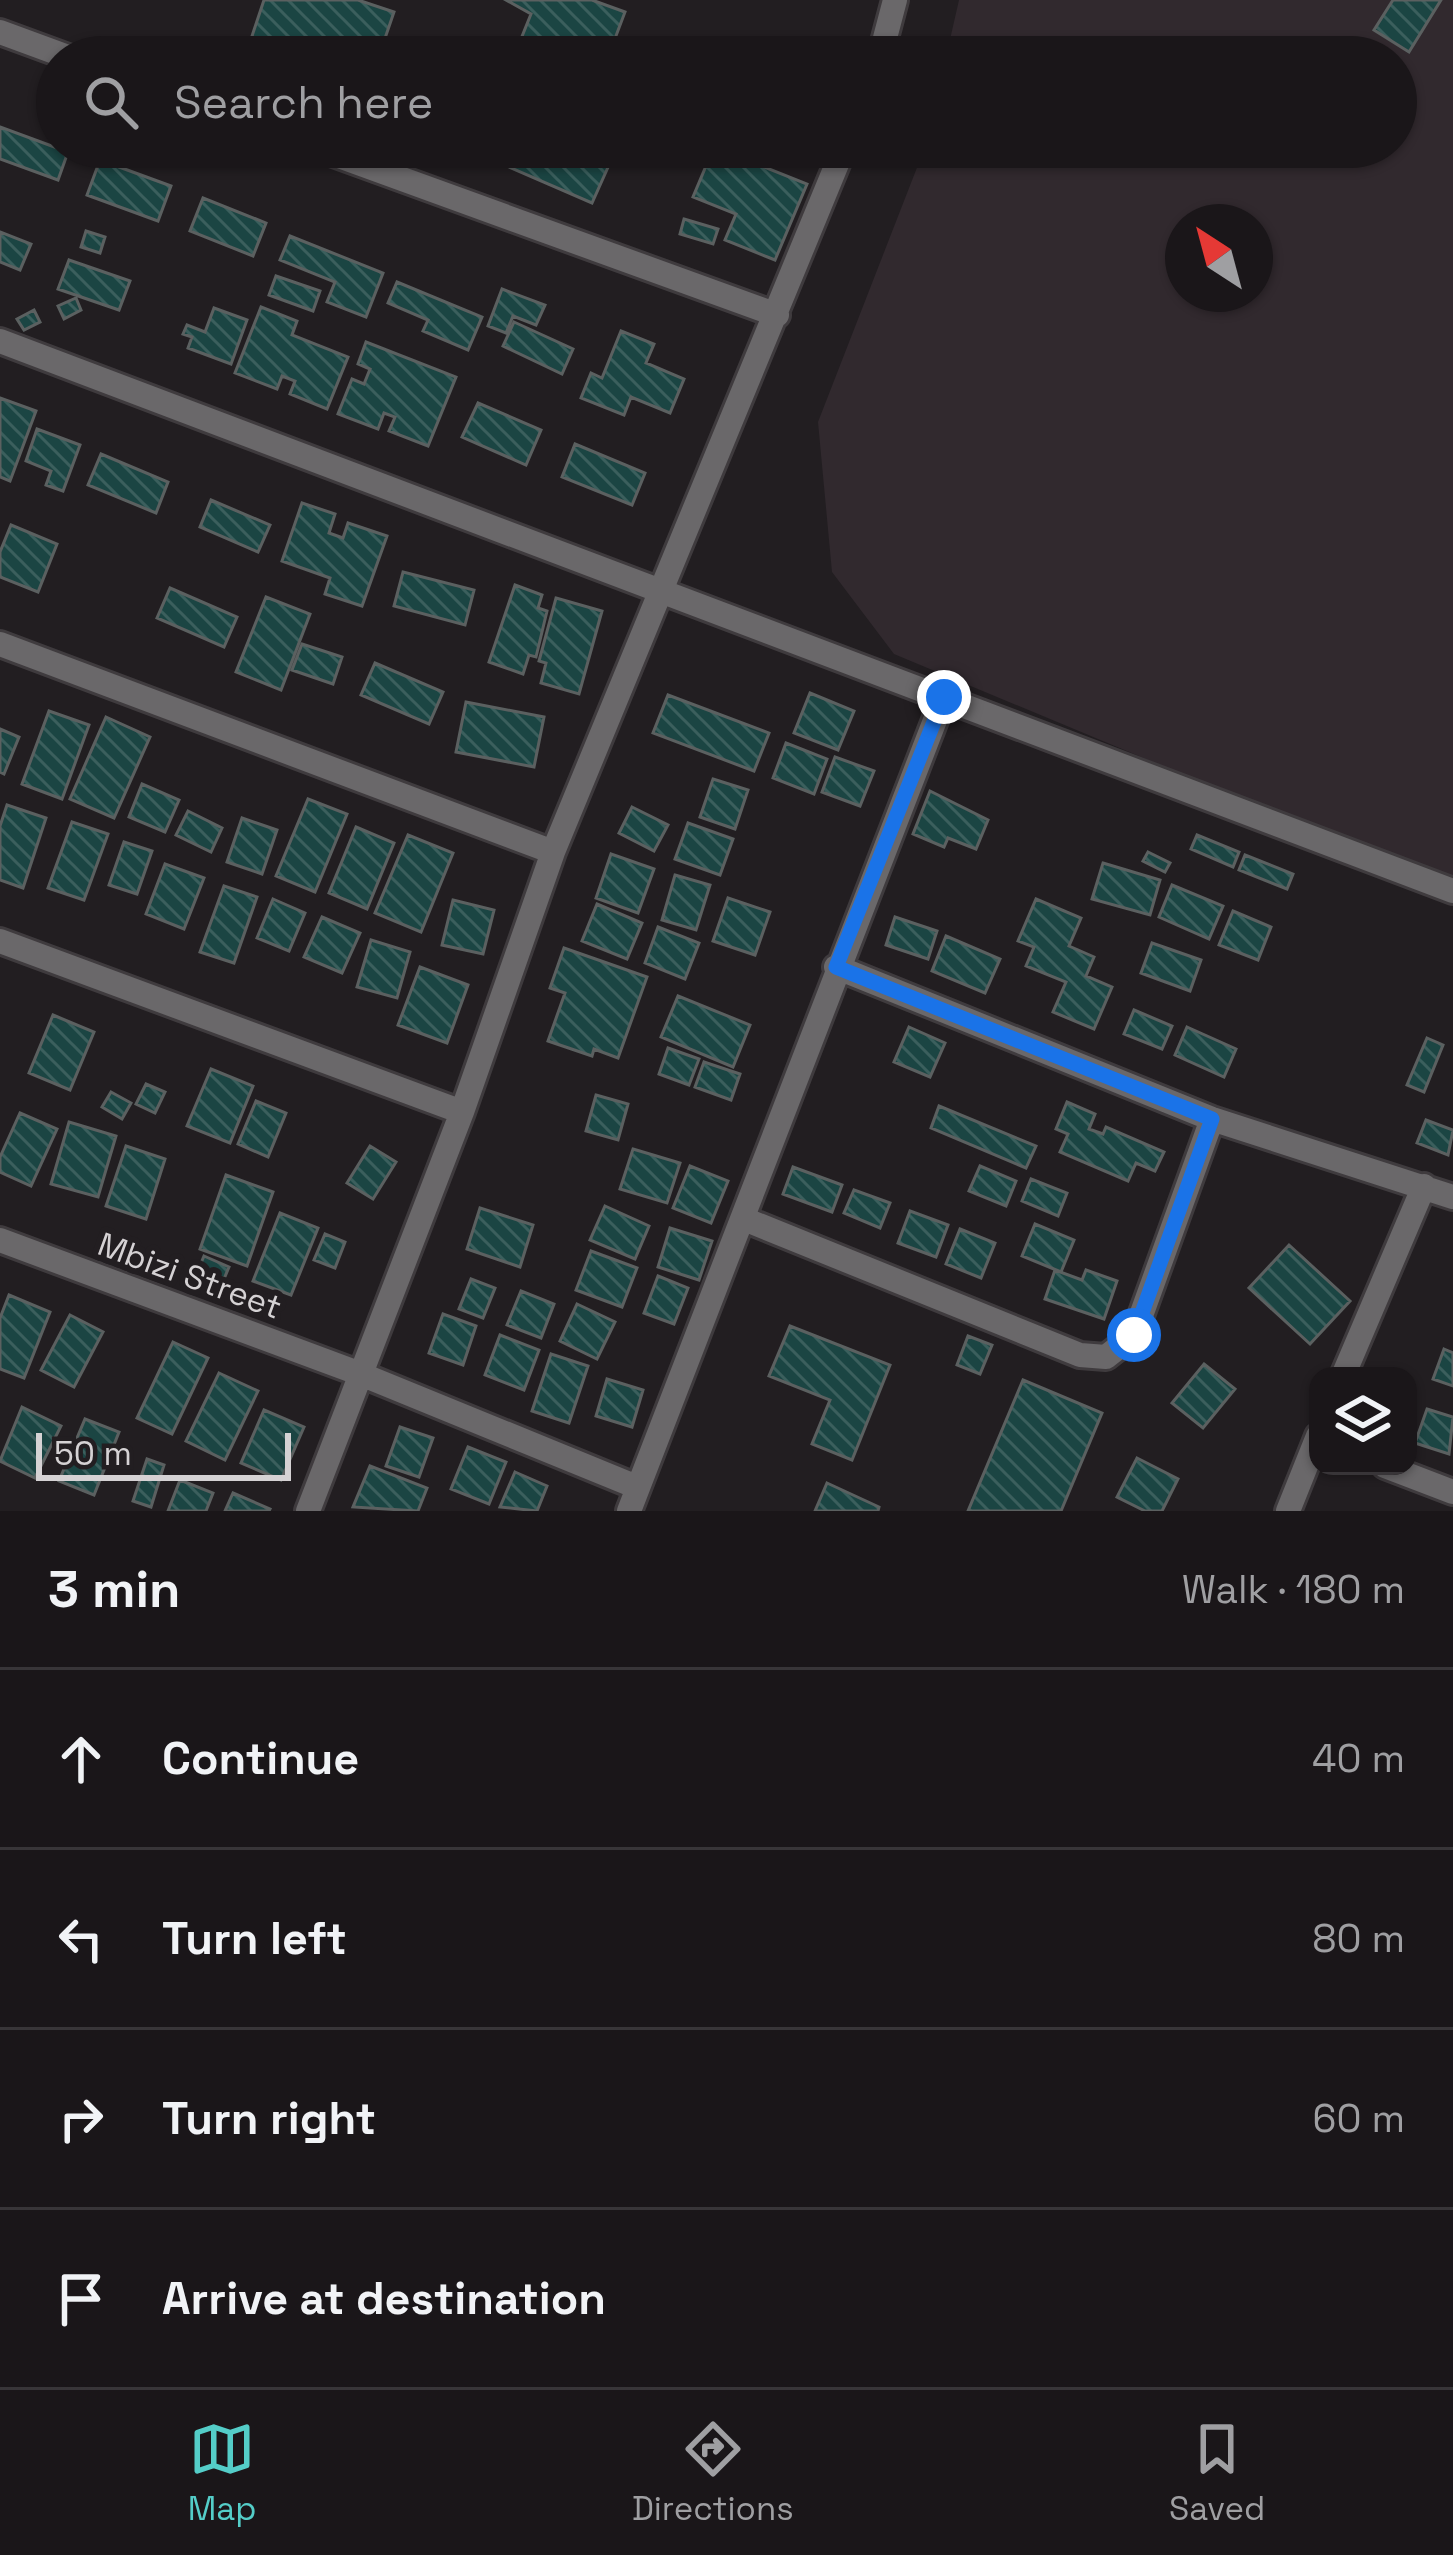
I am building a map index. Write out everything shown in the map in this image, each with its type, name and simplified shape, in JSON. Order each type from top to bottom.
[{"type":"street","points":[[886,36],[895,0]]},
{"type":"street","points":[[0,32],[36,45]]},
{"type":"street","points":[[372,168],[777,316]]},
{"type":"street","points":[[308,1511],[462,1112],[554,852],[836,168]]},
{"type":"street","points":[[0,341],[1453,891]]},
{"type":"street","points":[[0,644],[554,852]]},
{"type":"street","points":[[633,1499],[944,697]]},
{"type":"street","points":[[0,941],[462,1112]]},
{"type":"street","points":[[836,967],[1212,1119],[1453,1197]]},
{"type":"street","points":[[744,1219],[1080,1355],[1106,1357],[1134,1335],[1212,1119]]},
{"type":"street","points":[[1347,1367],[1424,1186]]},
{"type":"street","name":"Mbizi Street","points":[[0,1240],[358,1373],[633,1499]]},
{"type":"street","points":[[1288,1511],[1309,1460]]},
{"type":"street","points":[[1409,1475],[1453,1492]]},
{"type":"shaded area","points":[[959,0],[1453,0],[1453,887],[894,654],[832,572],[818,422],[917,168],[1417,168],[1417,36],[951,36]]},
{"type":"building","points":[[264,0],[358,0],[394,12],[386,36],[252,36]]},
{"type":"building","points":[[506,0],[592,0],[625,12],[616,36],[522,36],[531,14]]},
{"type":"building","points":[[1393,0],[1441,0],[1417,39],[1384,36],[1374,30]]},
{"type":"building","points":[[0,127],[36,140],[36,168],[62,168],[58,180],[0,159]]},
{"type":"building","points":[[97,168],[122,168],[171,186],[158,221],[87,195]]},
{"type":"building","points":[[511,168],[608,168],[592,203]]},
{"type":"building","points":[[705,168],[767,168],[807,184],[775,260],[725,240],[736,214],[693,197]]},
{"type":"building","points":[[203,198],[266,223],[253,256],[190,231]]},
{"type":"building","points":[[684,219],[718,229],[713,244],[680,234]]},
{"type":"building","points":[[86,231],[105,237],[100,253],[81,247]]},
{"type":"building","points":[[0,232],[31,244],[20,270],[0,262]]},
{"type":"building","points":[[290,236],[383,273],[366,317],[327,302],[335,282],[280,260]]},
{"type":"building","points":[[69,260],[130,281],[119,310],[58,289]]},
{"type":"building","points":[[276,276],[320,291],[313,311],[269,295]]},
{"type":"building","points":[[397,282],[482,317],[468,350],[423,331],[428,320],[388,303]]},
{"type":"building","points":[[502,289],[545,305],[536,325],[513,316],[506,333],[488,326]]},
{"type":"building","points":[[76,298],[81,310],[64,319],[58,306]]},
{"type":"building","points":[[261,307],[297,321],[292,335],[348,357],[327,409],[290,394],[295,381],[282,376],[277,389],[235,373]]},
{"type":"building","points":[[214,308],[247,320],[231,364],[188,348],[192,337],[183,334],[187,325],[205,332]]},
{"type":"building","points":[[34,310],[40,322],[24,330],[17,319]]},
{"type":"building","points":[[514,322],[573,349],[562,374],[503,346]]},
{"type":"building","points":[[621,331],[654,344],[646,363],[684,379],[670,413],[631,397],[624,415],[581,398],[591,373],[602,378]]},
{"type":"building","points":[[366,342],[456,377],[428,446],[389,431],[395,417],[384,413],[378,429],[338,414],[352,379],[364,384],[370,369],[358,364]]},
{"type":"building","points":[[0,398],[36,411],[10,481],[0,477]]},
{"type":"building","points":[[478,403],[541,430],[526,465],[462,437]]},
{"type":"building","points":[[37,429],[80,445],[63,491],[46,485],[51,471],[26,461]]},
{"type":"building","points":[[575,444],[645,473],[632,505],[562,477]]},
{"type":"building","points":[[101,454],[168,482],[156,513],[88,485]]},
{"type":"building","points":[[211,500],[270,525],[258,552],[200,527]]},
{"type":"building","points":[[302,503],[335,514],[329,533],[343,538],[348,523],[387,536],[362,606],[325,594],[330,578],[282,561]]},
{"type":"building","points":[[11,525],[57,544],[38,592],[0,577],[0,552]]},
{"type":"building","points":[[403,572],[474,590],[465,625],[394,606]]},
{"type":"building","points":[[515,585],[542,595],[538,608],[547,611],[536,657],[529,655],[523,674],[489,662]]},
{"type":"building","points":[[170,588],[237,617],[224,647],[157,618]]},
{"type":"building","points":[[266,597],[310,614],[281,690],[236,672]]},
{"type":"building","points":[[556,598],[602,611],[579,694],[541,683],[546,663],[539,661]]},
{"type":"building","points":[[302,644],[342,657],[333,684],[292,670]]},
{"type":"building","points":[[375,663],[443,692],[429,724],[361,695]]},
{"type":"building","points":[[810,693],[854,711],[838,750],[794,733]]},
{"type":"building","points":[[668,695],[769,733],[754,771],[653,733]]},
{"type":"building","points":[[466,702],[544,717],[534,767],[456,752]]},
{"type":"building","points":[[49,711],[89,725],[62,799],[22,784]]},
{"type":"building","points":[[106,717],[150,737],[114,818],[70,799]]},
{"type":"building","points":[[0,729],[19,737],[4,774],[0,772]]},
{"type":"building","points":[[786,743],[827,759],[814,794],[773,778]]},
{"type":"building","points":[[835,757],[874,771],[860,806],[822,792]]},
{"type":"building","points":[[713,779],[748,790],[735,829],[700,817]]},
{"type":"building","points":[[142,784],[179,800],[165,832],[129,817]]},
{"type":"building","points":[[930,791],[988,820],[976,849],[948,838],[944,847],[913,834]]},
{"type":"building","points":[[308,799],[347,814],[315,892],[276,876]]},
{"type":"building","points":[[7,805],[46,818],[23,888],[0,880],[0,826]]},
{"type":"building","points":[[632,807],[668,825],[654,851],[619,833]]},
{"type":"building","points":[[188,811],[222,828],[211,852],[176,835]]},
{"type":"building","points":[[242,818],[277,830],[262,874],[227,862]]},
{"type":"building","points":[[72,822],[108,834],[84,900],[48,888]]},
{"type":"building","points":[[688,823],[733,839],[720,875],[675,859]]},
{"type":"building","points":[[356,827],[394,843],[367,909],[329,893]]},
{"type":"building","points":[[408,835],[453,853],[421,932],[375,913]]},
{"type":"building","points":[[1197,835],[1239,852],[1233,867],[1191,849]]},
{"type":"building","points":[[124,842],[152,851],[137,894],[109,885]]},
{"type":"building","points":[[1148,852],[1170,863],[1165,872],[1143,861]]},
{"type":"building","points":[[611,854],[654,869],[638,913],[596,898]]},
{"type":"building","points":[[1245,855],[1293,874],[1287,889],[1239,870]]},
{"type":"building","points":[[1103,863],[1160,880],[1150,915],[1092,899]]},
{"type":"building","points":[[165,864],[204,878],[184,929],[146,914]]},
{"type":"building","points":[[675,875],[710,885],[696,930],[662,920]]},
{"type":"building","points":[[1172,885],[1223,906],[1209,939],[1159,917]]},
{"type":"building","points":[[224,886],[257,897],[234,963],[200,952]]},
{"type":"building","points":[[728,898],[770,912],[755,955],[713,941]]},
{"type":"building","points":[[273,899],[305,913],[289,951],[257,938]]},
{"type":"building","points":[[1036,899],[1081,918],[1069,946],[1094,957],[1086,976],[1112,987],[1094,1029],[1053,1012],[1066,982],[1026,966],[1034,947],[1018,941]]},
{"type":"building","points":[[453,900],[494,910],[483,954],[442,945]]},
{"type":"building","points":[[597,904],[642,923],[627,959],[582,941]]},
{"type":"building","points":[[1233,911],[1271,927],[1258,960],[1219,945]]},
{"type":"building","points":[[322,917],[360,933],[342,973],[304,957]]},
{"type":"building","points":[[895,917],[937,931],[928,959],[886,945]]},
{"type":"building","points":[[658,927],[699,943],[685,979],[645,963]]},
{"type":"building","points":[[946,936],[1000,959],[985,993],[932,971]]},
{"type":"building","points":[[371,940],[410,952],[397,998],[357,987]]},
{"type":"building","points":[[1152,943],[1201,960],[1190,991],[1141,973]]},
{"type":"building","points":[[564,948],[647,977],[618,1058],[594,1049],[592,1056],[548,1041],[565,993],[550,988]]},
{"type":"building","points":[[420,967],[468,985],[447,1043],[398,1025]]},
{"type":"building","points":[[678,996],[750,1025],[733,1067],[661,1037]]},
{"type":"building","points":[[1134,1010],[1172,1026],[1162,1049],[1124,1034]]},
{"type":"building","points":[[53,1015],[94,1032],[70,1090],[29,1073]]},
{"type":"building","points":[[909,1027],[945,1043],[930,1077],[894,1062]]},
{"type":"building","points":[[1187,1027],[1236,1049],[1224,1077],[1175,1055]]},
{"type":"building","points":[[1427,1038],[1443,1045],[1424,1092],[1407,1085]]},
{"type":"building","points":[[668,1048],[699,1059],[689,1085],[659,1074]]},
{"type":"building","points":[[704,1062],[740,1074],[731,1100],[695,1087]]},
{"type":"building","points":[[211,1069],[253,1086],[230,1143],[187,1126]]},
{"type":"building","points":[[146,1084],[165,1092],[155,1113],[136,1104]]},
{"type":"building","points":[[111,1092],[131,1103],[122,1119],[102,1107]]},
{"type":"building","points":[[596,1095],[628,1104],[618,1140],[586,1131]]},
{"type":"building","points":[[256,1101],[286,1113],[268,1157],[238,1144]]},
{"type":"building","points":[[1067,1102],[1095,1114],[1089,1129],[1103,1134],[1106,1127],[1164,1152],[1155,1171],[1136,1163],[1128,1181],[1060,1152],[1068,1134],[1056,1129]]},
{"type":"building","points":[[939,1106],[1036,1146],[1026,1168],[931,1128]]},
{"type":"building","points":[[20,1113],[57,1129],[31,1186],[0,1172],[0,1157]]},
{"type":"building","points":[[1426,1120],[1453,1130],[1448,1155],[1417,1143]]},
{"type":"building","points":[[69,1122],[116,1136],[98,1197],[51,1184]]},
{"type":"building","points":[[126,1146],[165,1159],[146,1219],[106,1206]]},
{"type":"building","points":[[370,1146],[396,1162],[373,1199],[347,1183]]},
{"type":"building","points":[[633,1149],[680,1163],[667,1203],[620,1189]]},
{"type":"building","points":[[690,1166],[728,1181],[711,1223],[673,1208]]},
{"type":"building","points":[[980,1166],[1016,1181],[1006,1206],[969,1191]]},
{"type":"building","points":[[793,1167],[842,1185],[832,1212],[783,1194]]},
{"type":"building","points":[[226,1175],[273,1192],[247,1266],[200,1249]]},
{"type":"building","points":[[1031,1179],[1067,1193],[1058,1216],[1022,1201]]},
{"type":"building","points":[[854,1190],[890,1203],[880,1228],[844,1213]]},
{"type":"building","points":[[605,1206],[649,1226],[635,1259],[590,1240]]},
{"type":"building","points":[[480,1208],[533,1225],[520,1267],[467,1249]]},
{"type":"building","points":[[910,1211],[948,1225],[936,1257],[898,1243]]},
{"type":"building","points":[[280,1213],[318,1228],[291,1295],[253,1281]]},
{"type":"building","points":[[1035,1224],[1074,1240],[1061,1272],[1022,1256]]},
{"type":"building","points":[[670,1228],[712,1241],[699,1280],[658,1267]]},
{"type":"building","points":[[960,1229],[995,1243],[981,1278],[946,1264]]},
{"type":"building","points":[[325,1234],[345,1242],[335,1268],[314,1260]]},
{"type":"building","points":[[1289,1245],[1350,1301],[1310,1344],[1249,1288]]},
{"type":"building","points":[[591,1251],[637,1268],[622,1307],[576,1290]]},
{"type":"building","points":[[204,1256],[229,1267],[224,1279],[199,1268]]},
{"type":"building","points":[[1055,1270],[1082,1280],[1086,1270],[1117,1281],[1104,1319],[1045,1299]]},
{"type":"building","points":[[658,1276],[688,1288],[674,1324],[644,1313]]},
{"type":"building","points":[[471,1279],[495,1288],[483,1318],[459,1309]]},
{"type":"building","points":[[521,1291],[554,1304],[541,1338],[507,1325]]},
{"type":"building","points":[[9,1295],[50,1312],[24,1378],[0,1369],[0,1318]]},
{"type":"building","points":[[577,1304],[615,1322],[597,1359],[560,1341]]},
{"type":"building","points":[[443,1314],[476,1326],[463,1365],[429,1353]]},
{"type":"building","points":[[70,1315],[103,1332],[74,1387],[41,1370]]},
{"type":"building","points":[[790,1326],[890,1365],[852,1460],[812,1444],[830,1400],[769,1376]]},
{"type":"building","points":[[500,1335],[539,1350],[524,1390],[485,1375]]},
{"type":"building","points":[[968,1336],[992,1345],[980,1374],[957,1365]]},
{"type":"building","points":[[173,1342],[208,1358],[172,1434],[137,1418]]},
{"type":"building","points":[[1444,1349],[1453,1353],[1453,1386],[1433,1379]]},
{"type":"building","points":[[551,1354],[588,1366],[569,1423],[532,1411]]},
{"type":"building","points":[[1204,1364],[1235,1389],[1203,1428],[1172,1403]]},
{"type":"building","points":[[219,1373],[258,1391],[225,1460],[186,1441]]},
{"type":"building","points":[[607,1379],[643,1390],[632,1427],[596,1416]]},
{"type":"building","points":[[1023,1380],[1102,1413],[1061,1511],[968,1511]]},
{"type":"building","points":[[22,1407],[61,1426],[35,1478],[0,1461]]},
{"type":"building","points":[[1427,1409],[1453,1417],[1449,1454],[1417,1444]]},
{"type":"building","points":[[264,1410],[304,1427],[281,1480],[241,1463]]},
{"type":"building","points":[[85,1419],[119,1432],[94,1495],[59,1481]]},
{"type":"building","points":[[400,1427],[433,1438],[419,1477],[386,1466]]},
{"type":"building","points":[[468,1447],[506,1462],[489,1504],[451,1489]]},
{"type":"building","points":[[1137,1458],[1178,1479],[1162,1511],[1145,1511],[1117,1497]]},
{"type":"building","points":[[147,1459],[164,1465],[151,1507],[133,1501]]},
{"type":"building","points":[[370,1466],[427,1488],[418,1511],[353,1507]]},
{"type":"building","points":[[515,1472],[547,1486],[537,1511],[500,1507]]},
{"type":"building","points":[[180,1480],[213,1493],[206,1511],[168,1511]]},
{"type":"building","points":[[827,1483],[879,1507],[878,1511],[815,1511]]},
{"type":"building","points":[[233,1493],[270,1509],[225,1511]]},
{"type":"route","points":[[944,697],[836,967],[1212,1119],[1134,1335]]}]
